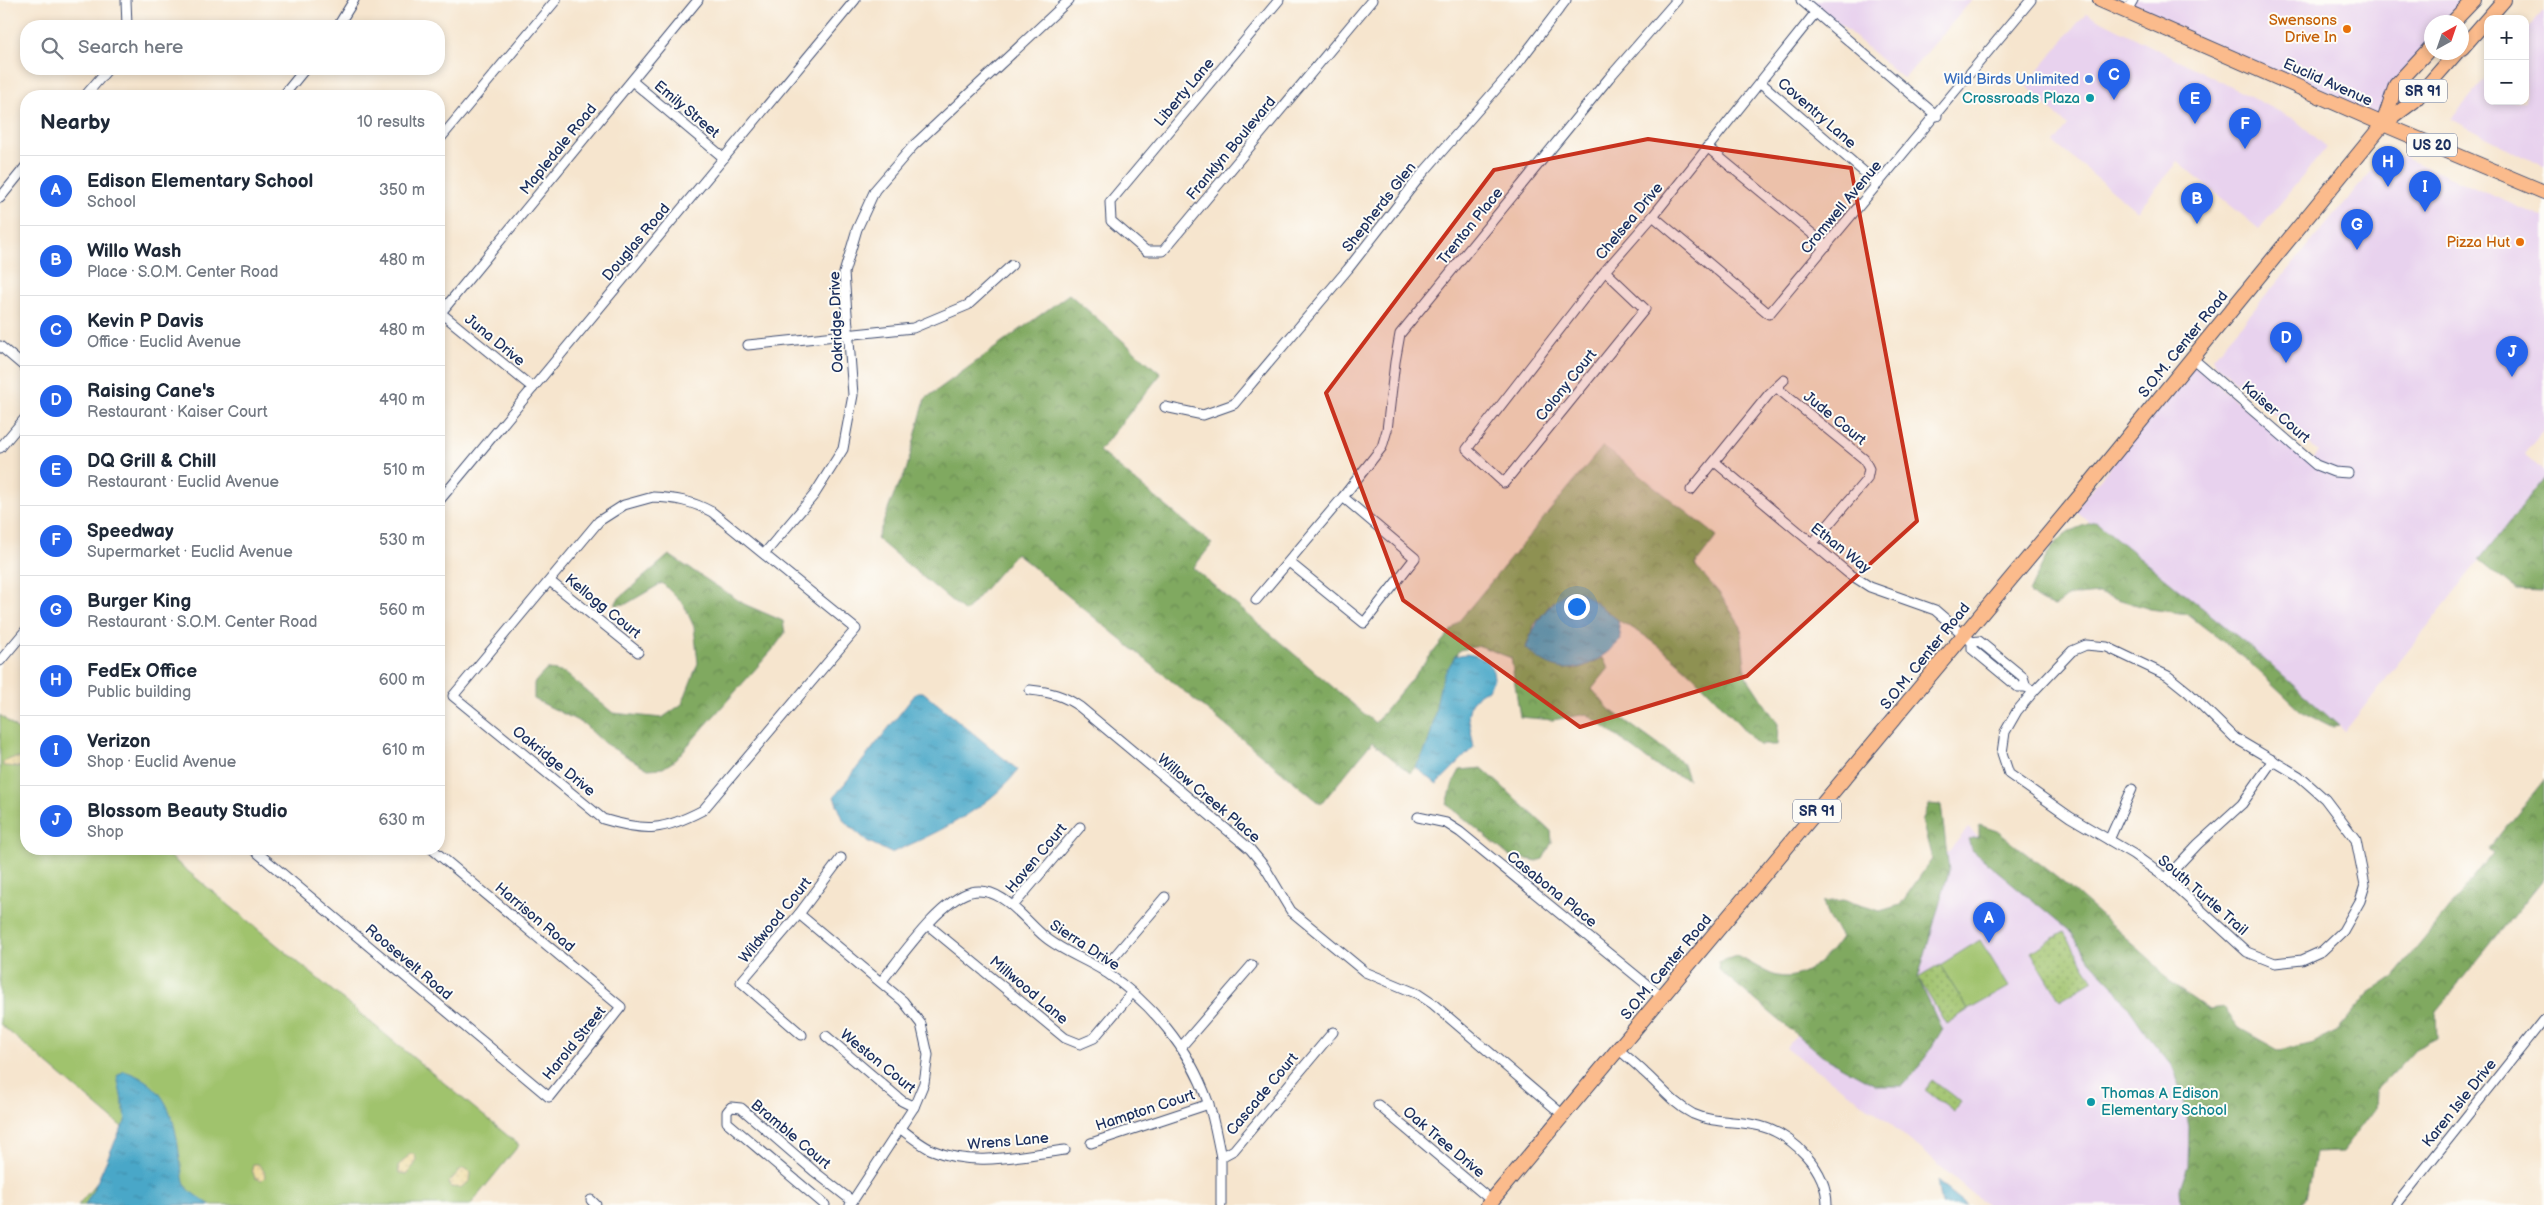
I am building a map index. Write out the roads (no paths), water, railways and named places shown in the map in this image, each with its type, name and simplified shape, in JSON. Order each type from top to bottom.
[{"type":"main road","name":"Euclid Avenue","points":[[2100,0],[2130,6],[2383,124],[2544,192]]},
{"type":"main road","points":[[2460,15],[2474,0]]},
{"type":"main road","points":[[2469,40],[2504,0]]},
{"type":"main road","name":"S.O.M. Center Road","points":[[2383,124],[2396,85],[2424,55]]},
{"type":"main road","name":"S.O.M. Center Road","points":[[1490,1203],[1618,1049],[1967,638],[2383,124],[2414,101],[2450,60]]},
{"type":"street","points":[[126,0],[127,20]]},
{"type":"street","points":[[342,20],[354,0]]},
{"type":"street","points":[[445,133],[556,0]]},
{"type":"street","name":"Mapledale Road","points":[[445,308],[698,0]]},
{"type":"street","name":"Douglas Road","points":[[445,494],[855,0]]},
{"type":"street","name":"Oakridge Drive","points":[[765,553],[814,496],[843,449],[853,395],[844,273],[857,229],[875,190],[914,146],[1069,0]]},
{"type":"street","name":"Liberty Lane","points":[[1110,202],[1279,0]]},
{"type":"street","name":"Franklyn Boulevard","points":[[1110,202],[1111,221],[1146,251],[1163,251],[1372,0]]},
{"type":"street","name":"Shepherds Glen","points":[[1165,407],[1203,415],[1232,406],[1238,400],[1348,269],[1422,174],[1512,71],[1566,0]]},
{"type":"street","name":"Trenton Place","points":[[1256,600],[1343,497],[1382,447],[1387,430],[1400,334],[1597,93],[1677,0]]},
{"type":"street","points":[[1801,0],[1937,116]]},
{"type":"street","name":"Cromwell Avenue","points":[[1654,216],[1769,314],[1937,116],[2031,0]]},
{"type":"street","name":"Chelsea Drive","points":[[1467,450],[1605,271],[1654,216],[1816,12]]},
{"type":"street","points":[[90,90],[103,75]]},
{"type":"street","points":[[288,90],[301,75]]},
{"type":"street","name":"Emily Street","points":[[632,81],[724,158]]},
{"type":"street","name":"Coventry Lane","points":[[1761,83],[1878,184]]},
{"type":"street","points":[[1707,147],[1827,246]]},
{"type":"street","points":[[0,198],[20,173]]},
{"type":"street","points":[[748,345],[913,328],[968,305],[1012,265]]},
{"type":"street","name":"Colony Court","points":[[1467,450],[1504,483],[1645,309],[1605,271]]},
{"type":"street","name":"Juna Drive","points":[[445,318],[532,388]]},
{"type":"street","points":[[0,346],[20,363]]},
{"type":"street","name":"Kaiser Court","points":[[2192,358],[2316,465],[2334,472],[2348,473]]},
{"type":"street","points":[[1691,490],[1769,394],[1784,380]]},
{"type":"street","name":"Jude Court","points":[[1777,388],[1864,458],[1869,469],[1867,478],[1813,544]]},
{"type":"street","points":[[0,448],[20,424]]},
{"type":"street","name":"Ethan Way","points":[[1715,462],[1848,573],[1870,587],[1935,610],[1967,638],[1979,641],[2022,676],[2030,689]]},
{"type":"street","name":"Oakridge Drive","points":[[653,497],[677,498],[698,504],[765,553],[856,629],[703,810],[684,820],[648,829],[627,827],[603,820],[453,696],[599,521],[624,505],[653,497]]},
{"type":"street","points":[[1289,562],[1364,623],[1416,558],[1343,497]]},
{"type":"street","name":"Kellogg Court","points":[[550,582],[638,652]]},
{"type":"street","points":[[0,661],[20,637]]},
{"type":"street","name":"South Turtle Trail","points":[[2086,645],[2107,647],[2168,676],[2188,692],[2235,738],[2299,776],[2325,799],[2356,840],[2365,885],[2360,900],[2343,931],[2322,951],[2302,960],[2275,963],[2247,952],[2166,878],[2109,840],[2070,817],[2009,774],[2002,753],[2006,732],[2030,689],[2072,650],[2086,645]]},
{"type":"street","name":"Willow Creek Place","points":[[1030,690],[1054,692],[1066,697],[1080,707],[1250,849],[1264,866],[1291,911],[1365,972],[1418,994],[1433,1004],[1563,1116]]},
{"type":"street","points":[[2166,878],[2198,844],[2242,804],[2273,760]]},
{"type":"street","points":[[2109,840],[2132,789]]},
{"type":"street","name":"Casabona Place","points":[[1418,817],[1446,823],[1460,832],[1662,997]]},
{"type":"street","name":"Haven Court","points":[[1013,906],[1080,827]]},
{"type":"street","name":"Roosevelt Road","points":[[259,855],[549,1097]]},
{"type":"street","name":"Harrison Road","points":[[439,855],[621,1007]]},
{"type":"street","name":"Wildwood Court","points":[[802,1035],[741,982],[800,914],[841,858]]},
{"type":"street","name":"Sierra Drive","points":[[881,982],[928,924],[955,898],[973,892],[994,894],[1013,906],[1046,938],[1105,972],[1158,1016],[1181,1046],[1196,1072],[1209,1104],[1221,1157]]},
{"type":"street","points":[[1105,972],[1112,959],[1165,897]]},
{"type":"street","points":[[800,914],[903,1001],[921,1024],[928,1055],[924,1083],[914,1107],[851,1203]]},
{"type":"street","name":"Millwood Lane","points":[[928,924],[1065,1038],[1080,1044],[1094,1038],[1132,993]]},
{"type":"street","points":[[1181,1046],[1252,965]]},
{"type":"street","name":"Harold Street","points":[[549,1097],[621,1007]]},
{"type":"street","name":"Karen Isle Drive","points":[[2396,1205],[2544,1019]]},
{"type":"street","name":"Cascade Court","points":[[1221,1157],[1234,1150],[1332,1032]]},
{"type":"street","name":"Weston Court","points":[[826,1036],[902,1101],[914,1107]]},
{"type":"street","points":[[1618,1049],[1644,1072],[1668,1098],[1692,1113],[1720,1122],[1759,1126],[1790,1141],[1813,1166],[1823,1187],[1827,1205]]},
{"type":"street","name":"Hampton Court","points":[[1091,1143],[1209,1104]]},
{"type":"street","name":"Oak Tree Drive","points":[[1378,1105],[1490,1203]]},
{"type":"street","name":"Bramble Court","points":[[825,1205],[727,1122],[727,1112],[731,1107],[741,1108],[851,1203]]},
{"type":"street","name":"Wrens Lane","points":[[900,1128],[930,1149],[956,1159],[972,1160],[1066,1150]]},
{"type":"street","points":[[1221,1157],[1221,1205]]},
{"type":"water","points":[[1570,590],[1582,593],[1618,620],[1621,640],[1598,659],[1586,665],[1563,669],[1539,659],[1526,648],[1543,614],[1554,602]]},
{"type":"water","points":[[1465,654],[1485,660],[1492,668],[1494,679],[1488,690],[1479,694],[1471,703],[1468,715],[1474,747],[1437,784],[1415,767],[1427,746],[1443,677],[1455,656]]},
{"type":"water","points":[[917,692],[923,692],[1018,770],[992,797],[977,808],[943,829],[891,853],[867,841],[844,821],[834,797]]},
{"type":"water","points":[[124,1071],[139,1077],[160,1094],[172,1117],[186,1186],[194,1194],[211,1205],[85,1205],[126,1120],[117,1076]]},
{"type":"water","points":[[1937,1181],[1967,1205],[1941,1205]]},
{"type":"place","name":"Swensons Drive In","points":[[2347,29]]},
{"type":"place","name":"Wild Birds Unlimited","points":[[2089,79]]},
{"type":"place","name":"Crossroads Plaza","points":[[2090,98]]},
{"type":"place","name":"Kevin P Davis","points":[[2114,100]]},
{"type":"place","name":"DQ Grill & Chill","points":[[2195,124]]},
{"type":"place","name":"Speedway","points":[[2245,149]]},
{"type":"place","name":"FedEx Office","points":[[2388,187]]},
{"type":"place","name":"Verizon","points":[[2425,212]]},
{"type":"place","name":"Willo Wash","points":[[2197,224]]},
{"type":"place","name":"Pizza Hut","points":[[2520,242]]},
{"type":"place","name":"Burger King","points":[[2357,250]]},
{"type":"place","name":"Raising Cane's","points":[[2286,363]]},
{"type":"place","name":"Blossom Beauty Studio","points":[[2512,377]]},
{"type":"place","name":"Edison Elementary School","points":[[1989,943]]},
{"type":"place","name":"Thomas A Edison Elementary School","points":[[2091,1102]]}]
